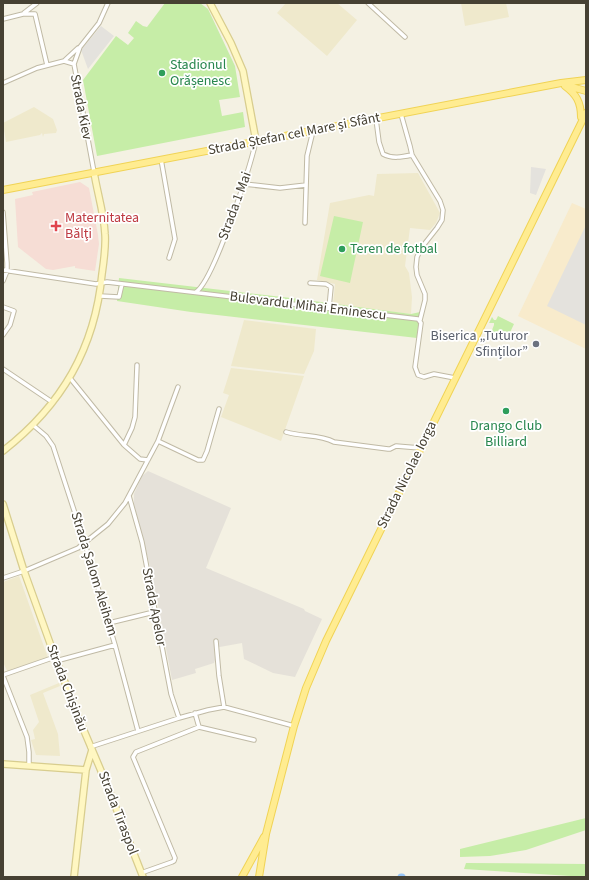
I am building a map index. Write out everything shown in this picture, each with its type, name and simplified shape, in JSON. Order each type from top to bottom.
[{"type":"main road","name":"Strada Ștefan cel Mare și Sfânt","points":[[3,190],[160,159],[586,80]]},
{"type":"main road","points":[[563,84],[586,91]]},
{"type":"main road","points":[[563,84],[578,98],[584,116]]},
{"type":"main road","name":"Strada Nicolae Iorga","points":[[259,877],[266,834],[294,726],[306,688],[326,641],[584,116],[586,105]]},
{"type":"main road","name":"Strada Nicolae Iorga","points":[[242,877],[266,834]]},
{"type":"street","points":[[23,14],[37,3]]},
{"type":"street","name":"Strada Kiev","points":[[94,172],[74,64],[80,47],[99,23],[108,3]]},
{"type":"street","name":"Strada 1 Mai","points":[[196,292],[202,287],[216,258],[244,184],[256,141],[243,71],[228,37],[210,3]]},
{"type":"street","points":[[368,3],[405,37]]},
{"type":"street","points":[[3,19],[23,14],[33,14],[36,17],[47,65]]},
{"type":"street","points":[[3,83],[47,65],[64,61],[80,47]]},
{"type":"street","points":[[64,61],[74,64]]},
{"type":"street","points":[[401,114],[412,156],[440,201],[443,210],[442,220],[422,248],[416,267],[416,271],[425,294],[425,300],[420,320],[421,322],[415,367],[418,375],[424,378],[434,374],[455,378]]},
{"type":"street","points":[[376,119],[378,142],[383,154],[390,157],[399,158],[412,156]]},
{"type":"street","points":[[305,224],[307,156],[313,131]]},
{"type":"street","points":[[160,159],[175,240],[170,258]]},
{"type":"street","points":[[3,451],[33,425],[70,378],[90,335],[100,296],[105,234],[94,172]]},
{"type":"street","points":[[244,184],[280,188],[306,185]]},
{"type":"street","points":[[3,212],[5,271],[3,280]]},
{"type":"street","name":"Bulevardul Mihai Eminescu","points":[[5,271],[101,284],[107,282],[196,292],[420,320]]},
{"type":"street","points":[[310,283],[326,284],[331,287],[329,308]]},
{"type":"street","points":[[100,296],[119,297],[122,284]]},
{"type":"street","points":[[3,307],[14,311],[10,325],[3,335]]},
{"type":"street","points":[[124,445],[132,428],[135,417],[137,365]]},
{"type":"street","points":[[3,369],[52,402]]},
{"type":"street","points":[[70,378],[124,445],[140,459],[148,460]]},
{"type":"street","points":[[3,578],[62,556],[85,544],[108,524],[121,509],[129,496],[158,441],[178,386]]},
{"type":"street","points":[[158,441],[198,460],[203,460],[220,409]]},
{"type":"street","name":"Strada Șalom Aleihem","points":[[33,425],[46,436],[53,446],[109,623],[138,731]]},
{"type":"street","points":[[286,432],[297,435],[327,438],[334,442],[388,449],[396,446],[420,448]]},
{"type":"street","name":"Strada Apelor","points":[[129,496],[142,542],[154,612],[171,694],[179,718]]},
{"type":"street","name":"Strada Chișinău","points":[[3,504],[24,571],[91,749]]},
{"type":"street","points":[[109,623],[154,612]]},
{"type":"street","points":[[216,641],[219,676],[224,707]]},
{"type":"street","points":[[29,765],[27,737],[3,675],[56,659],[115,645]]},
{"type":"street","points":[[3,693],[9,691]]},
{"type":"street","points":[[74,877],[86,770],[91,749],[138,731],[179,718],[224,707],[294,726]]},
{"type":"street","points":[[196,713],[199,727]]},
{"type":"street","points":[[142,875],[172,862],[174,858],[133,757],[136,752],[199,727],[254,740]]},
{"type":"street","name":"Strada Tiraspol","points":[[91,749],[108,785],[142,875]]},
{"type":"street","points":[[3,764],[86,770]]},
{"type":"shaded area","points":[[286,3],[337,3],[357,20],[327,56],[277,13]]},
{"type":"shaded area","points":[[461,3],[506,3],[509,17],[465,26]]},
{"type":"shaded area","points":[[101,26],[114,36],[88,69],[81,50]]},
{"type":"shaded area","points":[[34,107],[53,119],[57,130],[56,133],[44,134],[43,137],[42,133],[40,135],[6,142],[3,123]]},
{"type":"shaded area","points":[[531,167],[546,169],[536,195],[530,193]]},
{"type":"shaded area","points":[[418,173],[440,213],[436,223],[430,230],[410,228],[405,266],[409,273],[412,297],[411,314],[333,304],[335,284],[317,280],[330,203],[369,195],[374,196],[377,174]]},
{"type":"shaded area","name":"Maternitatea Bălţi","points":[[80,182],[89,188],[98,235],[99,244],[95,271],[75,268],[75,266],[53,270],[46,269],[18,247],[15,199],[33,195],[32,192]]},
{"type":"shaded area","points":[[572,203],[586,209],[586,349],[518,316]]},
{"type":"shaded area","points":[[586,225],[586,325],[547,306]]},
{"type":"shaded area","points":[[244,320],[316,329],[314,351],[304,374],[231,366]]},
{"type":"shaded area","points":[[231,368],[304,376],[281,441],[221,417],[229,395],[223,393]]},
{"type":"shaded area","points":[[148,471],[231,508],[206,568],[304,609],[305,611],[322,619],[295,677],[273,673],[244,659],[242,643],[214,648],[214,663],[195,669],[196,673],[172,680],[152,574],[134,504],[134,494],[142,476]]},
{"type":"shaded area","points":[[19,576],[48,658],[8,673],[3,662],[3,582]]},
{"type":"shaded area","points":[[59,683],[60,686],[43,693],[58,734],[60,756],[36,755],[31,740],[35,739],[33,730],[39,722],[30,695]]},
{"type":"green space","name":"Stadionul Orășenesc","points":[[165,3],[200,3],[208,9],[235,66],[240,97],[219,100],[222,116],[243,112],[245,127],[97,156],[83,80],[116,36],[128,45],[134,38],[128,33],[136,21],[147,27]]},
{"type":"green space","name":"Teren de fotbal","points":[[334,216],[363,222],[350,283],[320,276]]},
{"type":"green space","points":[[119,278],[411,314],[420,312],[417,338],[191,312],[117,301]]},
{"type":"green space","points":[[498,316],[514,324],[506,341],[490,335],[494,323],[489,323],[492,317],[496,320]]},
{"type":"green space","points":[[586,818],[586,830],[526,850],[490,856],[460,857],[460,849]]},
{"type":"green space","points":[[466,863],[586,864],[586,877],[464,869]]},
{"type":"place","name":"Stadionul Orășenesc","points":[[162,73]]},
{"type":"place","name":"Maternitatea Bălţi","points":[[56,226]]},
{"type":"place","name":"Teren de fotbal","points":[[342,249]]},
{"type":"place","name":"Biserica „Tuturor Sfinților”","points":[[536,344]]},
{"type":"place","name":"Drango Club Billiard","points":[[506,411]]}]
